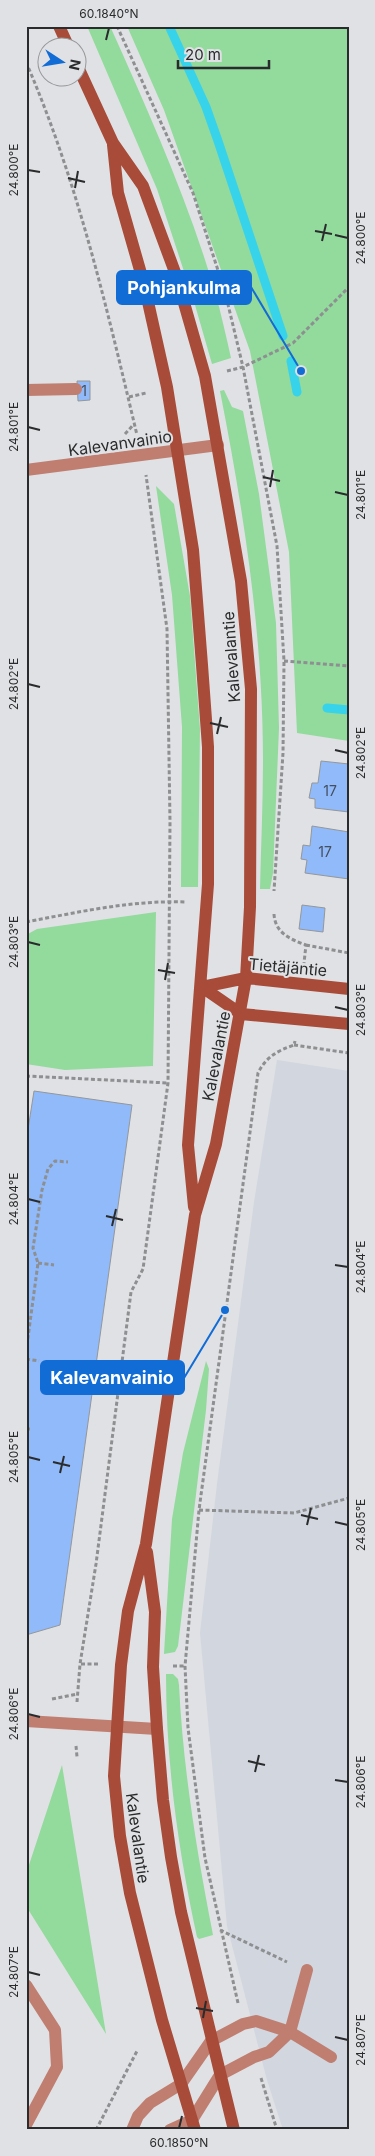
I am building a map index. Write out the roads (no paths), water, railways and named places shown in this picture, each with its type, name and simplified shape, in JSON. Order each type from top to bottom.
[{"type":"main road","points":[[59,26],[64,38]]},
{"type":"main road","name":"Kalevalantie","points":[[88,88],[113,143],[143,186],[176,275],[205,376],[241,581],[251,690],[250,906],[246,978],[216,1144],[194,1215],[146,1544],[128,1611],[120,1665],[114,1776],[120,1836],[130,1893],[193,2125]]},
{"type":"main road","name":"Kalevalantie","points":[[113,143],[118,193],[144,284],[167,387],[178,452],[193,550],[208,747],[208,884],[202,987],[188,1145],[194,1215]]},
{"type":"main road","name":"Tietäjäntie","points":[[202,987],[246,978],[349,989]]},
{"type":"main road","points":[[202,987],[241,1014],[349,1024]]},
{"type":"main road","name":"Kalevalantie","points":[[146,1544],[154,1612],[153,1666],[156,1729],[164,1810],[181,1912],[234,2130]]},
{"type":"street","points":[[26,390],[76,389]]},
{"type":"street","name":"Kalevanvainio","points":[[26,470],[178,452],[218,445]]},
{"type":"street","points":[[26,1721],[156,1729]]},
{"type":"street","points":[[170,2130],[193,2125],[220,2075],[254,2057],[269,2052],[290,2032],[307,1970]]},
{"type":"street","points":[[26,1984],[55,2030],[57,2067],[26,2125]]},
{"type":"street","points":[[132,2130],[138,2116],[150,2103],[181,2084],[211,2041],[243,2024],[256,2021],[290,2032],[331,2057]]},
{"type":"waterway","points":[[169,26],[206,107],[283,336]]},
{"type":"waterway","points":[[291,361],[297,392]]},
{"type":"waterway","points":[[327,708],[349,710]]},
{"type":"place","name":"Pohjankulma","points":[[301,371]]},
{"type":"place","name":"Kalevanvainio","points":[[225,1310]]}]
